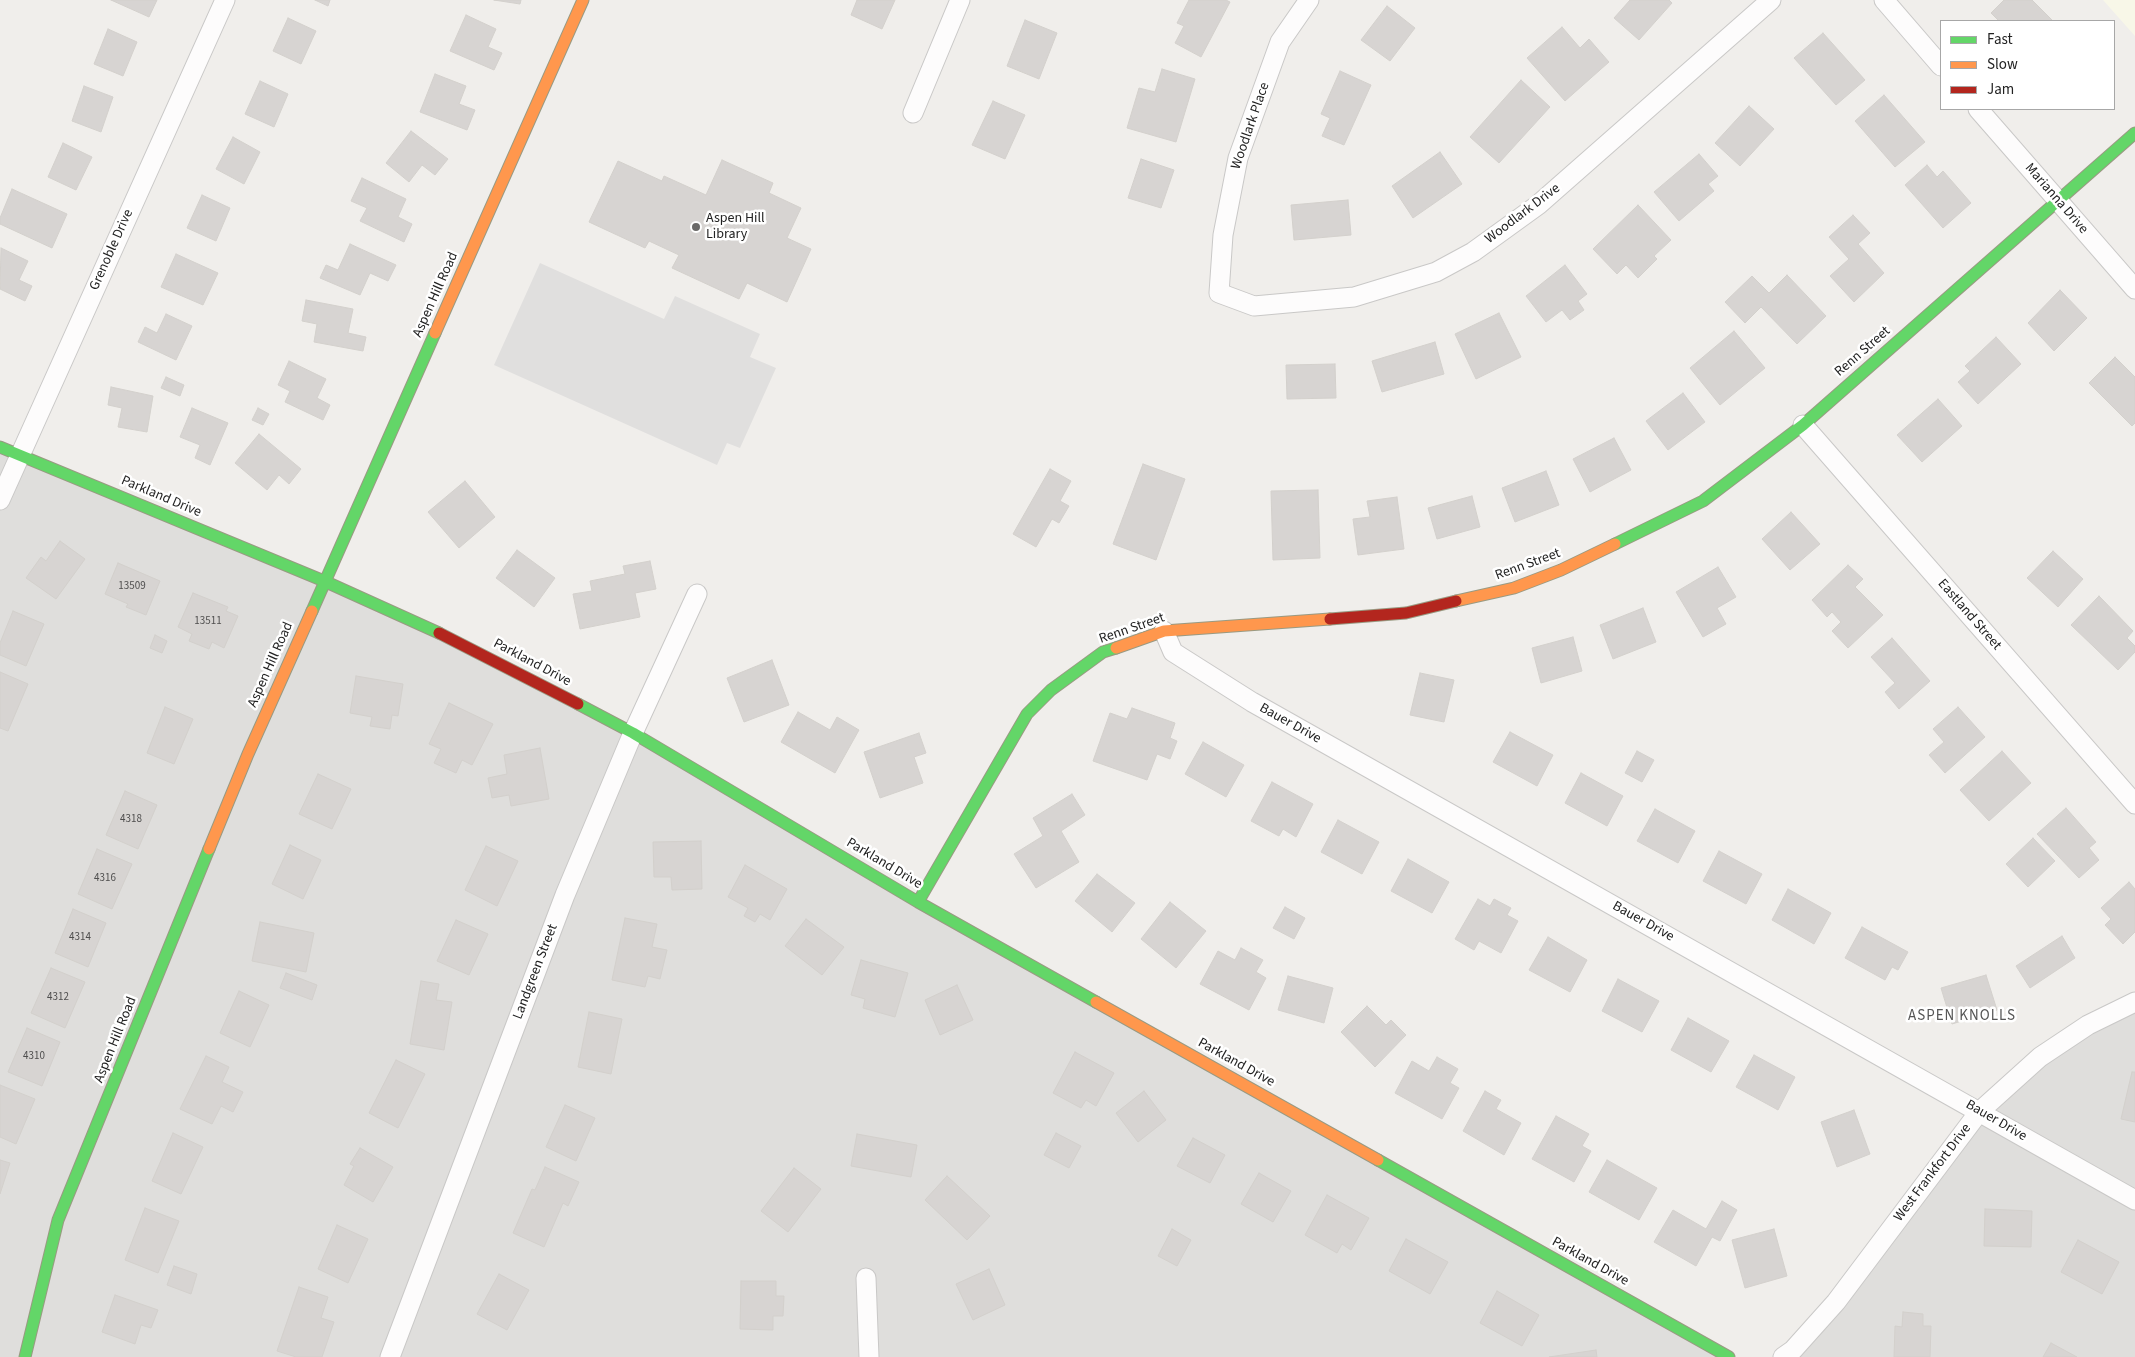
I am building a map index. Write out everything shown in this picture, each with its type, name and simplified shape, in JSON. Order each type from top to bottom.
[{"type":"street","name":"Grenoble Drive","points":[[0,500],[225,0]]},
{"type":"street","name":"Aspen Hill Road","points":[[26,1357],[58,1220],[248,754],[583,0]]},
{"type":"street","points":[[913,113],[960,0]]},
{"type":"street","name":"Woodlark Place","points":[[1219,293],[1223,235],[1238,158],[1280,42],[1309,0]]},
{"type":"street","name":"Woodlark Drive","points":[[1219,293],[1254,306],[1354,297],[1436,272],[1473,252],[1538,205],[1771,0]]},
{"type":"street","points":[[1884,0],[1940,65]]},
{"type":"street","name":"Marianna Drive","points":[[1979,110],[2135,290]]},
{"type":"street","name":"Renn Street","points":[[918,902],[1027,714],[1051,690],[1103,652],[1164,631],[1406,613],[1514,588],[1561,570],[1703,501],[1802,425],[2135,133]]},
{"type":"street","name":"Eastland Street","points":[[1802,425],[2135,804]]},
{"type":"street","name":"Parkland Drive","points":[[0,447],[324,581],[459,642],[633,733],[918,902],[1729,1357]]},
{"type":"street","name":"Landgreen Street","points":[[390,1357],[565,895],[633,733],[697,594]]},
{"type":"street","name":"Bauer Drive","points":[[1164,631],[1173,652],[1252,702],[2135,1200]]},
{"type":"street","name":"West Frankfort Drive","points":[[1783,1357],[1793,1350],[1836,1302],[1980,1112],[2040,1057],[2088,1025],[2135,1002]]},
{"type":"street","points":[[866,1278],[868,1357]]},
{"type":"shaded area","points":[[2103,0],[2135,0],[2135,36]]},
{"type":"shaded area","points":[[540,263],[664,319],[675,296],[760,334],[750,357],[776,368],[740,448],[727,443],[717,465],[494,365]]},
{"type":"shaded area","points":[[0,447],[459,642],[1729,1357],[0,1357]]},
{"type":"shaded area","points":[[2135,1002],[2135,1357],[1783,1357],[1979,1112],[2040,1057]]},
{"type":"building","points":[[111,0],[157,0],[149,17]]},
{"type":"building","points":[[315,0],[330,0],[328,6]]},
{"type":"building","points":[[494,0],[521,0],[520,4]]},
{"type":"building","points":[[857,0],[895,0],[882,29],[851,15]]},
{"type":"building","points":[[1189,0],[1226,0],[1230,2],[1201,57],[1175,43],[1184,26],[1177,23]]},
{"type":"building","points":[[1630,0],[1669,0],[1672,3],[1639,40],[1614,18]]},
{"type":"building","points":[[2004,0],[2032,0],[2052,20],[1998,20],[1991,13]]},
{"type":"building","points":[[1387,6],[1415,28],[1390,61],[1361,40]]},
{"type":"building","points":[[466,15],[496,29],[488,47],[502,53],[494,70],[450,51]]},
{"type":"building","points":[[288,18],[316,31],[301,64],[273,51]]},
{"type":"building","points":[[1025,20],[1057,33],[1039,79],[1007,66]]},
{"type":"building","points":[[1562,27],[1580,48],[1589,39],[1609,62],[1565,101],[1527,58]]},
{"type":"building","points":[[108,29],[137,42],[123,76],[94,64]]},
{"type":"building","points":[[1823,33],[1865,80],[1836,105],[1794,58]]},
{"type":"building","points":[[1162,69],[1195,79],[1176,142],[1127,128],[1139,88],[1155,92]]},
{"type":"building","points":[[1340,71],[1371,85],[1344,145],[1322,136],[1330,118],[1321,114]]},
{"type":"building","points":[[435,74],[466,86],[459,104],[475,110],[467,130],[420,112]]},
{"type":"building","points":[[1521,80],[1550,107],[1499,163],[1470,137]]},
{"type":"building","points":[[260,81],[288,94],[274,127],[245,114]]},
{"type":"building","points":[[84,86],[113,97],[101,132],[72,121]]},
{"type":"building","points":[[1884,95],[1925,142],[1895,167],[1855,121]]},
{"type":"building","points":[[993,101],[1025,115],[1005,159],[972,145]]},
{"type":"building","points":[[1749,106],[1774,129],[1740,166],[1715,143]]},
{"type":"building","points":[[411,131],[448,159],[435,175],[422,165],[409,182],[386,163]]},
{"type":"building","points":[[233,137],[260,152],[244,184],[216,169]]},
{"type":"building","points":[[63,143],[92,157],[76,190],[48,177]]},
{"type":"building","points":[[1440,152],[1462,184],[1413,218],[1392,186]]},
{"type":"building","points":[[1699,154],[1718,176],[1708,184],[1714,191],[1679,221],[1654,192]]},
{"type":"building","points":[[1141,159],[1174,170],[1161,208],[1128,198]]},
{"type":"building","name":"Aspen Hill Library","points":[[722,160],[773,183],[769,193],[801,208],[787,238],[811,249],[787,302],[747,283],[739,299],[672,268],[679,255],[649,241],[645,248],[589,222],[618,161],[662,181],[664,176],[706,195]]},
{"type":"building","points":[[1927,165],[1937,177],[1943,171],[1971,203],[1943,228],[1905,185]]},
{"type":"building","points":[[362,178],[406,199],[398,217],[412,224],[404,242],[360,221],[367,208],[351,201]]},
{"type":"building","points":[[12,189],[67,214],[52,248],[0,224],[0,218]]},
{"type":"building","points":[[202,195],[230,208],[216,241],[187,228]]},
{"type":"building","points":[[1348,200],[1351,235],[1294,240],[1291,205]]},
{"type":"building","points":[[1638,205],[1671,240],[1654,256],[1657,259],[1638,278],[1626,265],[1617,274],[1593,249]]},
{"type":"building","points":[[1853,215],[1870,233],[1858,244],[1884,273],[1854,302],[1830,276],[1849,259],[1829,237]]},
{"type":"building","points":[[350,244],[396,265],[388,281],[370,273],[360,295],[320,278],[326,265],[338,270]]},
{"type":"building","points":[[1,248],[28,261],[19,280],[32,286],[25,301],[0,289]]},
{"type":"building","points":[[176,254],[218,273],[203,305],[161,287]]},
{"type":"building","points":[[1565,265],[1587,294],[1578,301],[1584,310],[1570,320],[1562,310],[1546,322],[1526,296]]},
{"type":"building","points":[[1787,275],[1826,316],[1797,344],[1761,307],[1745,323],[1725,302],[1752,276],[1769,293]]},
{"type":"building","points":[[2060,290],[2087,318],[2054,351],[2028,323]]},
{"type":"building","points":[[306,300],[353,309],[348,333],[366,337],[363,351],[314,342],[317,324],[302,321]]},
{"type":"building","points":[[1499,313],[1521,357],[1476,379],[1455,334]]},
{"type":"building","points":[[166,314],[192,326],[176,360],[138,342],[145,327],[157,333]]},
{"type":"building","points":[[1734,331],[1765,368],[1720,405],[1690,368]]},
{"type":"building","points":[[1996,337],[2021,364],[1978,404],[1958,382],[1970,371],[1965,366]]},
{"type":"building","points":[[1435,342],[1444,374],[1382,392],[1372,361]]},
{"type":"building","points":[[2115,357],[2135,377],[2135,423],[2132,426],[2089,383]]},
{"type":"building","points":[[289,361],[326,379],[317,398],[330,405],[323,420],[285,402],[290,391],[278,385]]},
{"type":"building","points":[[1335,364],[1336,398],[1287,399],[1286,365]]},
{"type":"building","points":[[166,377],[184,385],[180,396],[161,388]]},
{"type":"building","points":[[111,387],[153,396],[147,432],[118,427],[122,408],[108,405]]},
{"type":"building","points":[[1683,393],[1705,422],[1668,450],[1646,421]]},
{"type":"building","points":[[1938,399],[1962,426],[1922,462],[1897,435]]},
{"type":"building","points":[[192,408],[228,423],[210,465],[195,458],[200,445],[180,437]]},
{"type":"building","points":[[258,408],[269,414],[263,425],[252,420]]},
{"type":"building","points":[[259,434],[301,469],[289,484],[279,475],[267,490],[235,463]]},
{"type":"building","points":[[1614,438],[1631,470],[1590,492],[1573,459]]},
{"type":"building","points":[[1143,464],[1185,479],[1156,560],[1113,544]]},
{"type":"building","points":[[1050,469],[1071,481],[1060,501],[1069,506],[1059,523],[1052,519],[1036,547],[1013,534]]},
{"type":"building","points":[[1546,471],[1559,505],[1515,522],[1502,488]]},
{"type":"building","points":[[465,481],[495,517],[459,548],[428,512]]},
{"type":"building","points":[[1318,490],[1320,558],[1273,560],[1271,491]]},
{"type":"building","points":[[1472,496],[1480,527],[1437,539],[1428,508]]},
{"type":"building","points":[[1397,497],[1404,549],[1358,555],[1353,519],[1370,517],[1367,501]]},
{"type":"building","points":[[1791,512],[1820,544],[1790,570],[1762,539]]},
{"type":"building","points":[[60,541],[85,559],[56,599],[26,578],[41,557],[46,561]]},
{"type":"building","points":[[517,550],[555,578],[534,607],[496,578]]},
{"type":"building","points":[[2053,551],[2083,579],[2058,607],[2027,578]]},
{"type":"building","points":[[650,561],[656,589],[635,593],[640,617],[580,629],[573,594],[592,591],[590,581],[625,574],[623,566]]},
{"type":"building","points":[[118,563],[160,581],[146,615],[126,607],[128,604],[105,594]]},
{"type":"building","points":[[1848,565],[1863,579],[1855,587],[1883,615],[1848,648],[1832,631],[1841,622],[1832,612],[1827,617],[1812,600]]},
{"type":"building","points":[[1718,567],[1736,597],[1717,608],[1726,624],[1703,637],[1676,592]]},
{"type":"building","points":[[193,593],[228,607],[226,611],[238,616],[224,648],[212,642],[209,649],[189,641],[192,634],[178,627]]},
{"type":"building","points":[[2099,596],[2133,631],[2127,638],[2135,646],[2135,652],[2118,670],[2071,625]]},
{"type":"building","points":[[1643,608],[1656,642],[1613,659],[1600,625]]},
{"type":"building","points":[[13,611],[44,624],[26,666],[0,655],[0,643]]},
{"type":"building","points":[[155,635],[167,641],[162,653],[150,648]]},
{"type":"building","points":[[1573,637],[1582,671],[1541,683],[1532,648]]},
{"type":"building","points":[[1892,638],[1930,681],[1899,709],[1885,692],[1895,683],[1871,657]]},
{"type":"building","points":[[772,660],[789,705],[744,722],[727,678]]},
{"type":"building","points":[[0,672],[28,684],[8,731],[0,728]]},
{"type":"building","points":[[1420,673],[1454,680],[1444,722],[1410,715]]},
{"type":"building","points":[[356,676],[403,684],[398,716],[392,715],[390,729],[370,726],[372,717],[350,713]]},
{"type":"building","points":[[449,703],[493,724],[472,765],[462,760],[456,773],[434,763],[441,749],[429,744]]},
{"type":"building","points":[[165,707],[193,719],[174,764],[147,753]]},
{"type":"building","points":[[1958,707],[1985,737],[1945,773],[1929,755],[1944,742],[1933,729]]},
{"type":"building","points":[[1132,708],[1175,723],[1170,738],[1177,741],[1170,759],[1157,754],[1147,780],[1093,761],[1110,713],[1127,719]]},
{"type":"building","points":[[798,712],[830,730],[837,717],[859,730],[835,773],[781,742]]},
{"type":"building","points":[[1510,732],[1553,755],[1537,786],[1493,762]]},
{"type":"building","points":[[919,733],[926,753],[914,757],[923,783],[880,798],[864,752]]},
{"type":"building","points":[[1203,742],[1244,765],[1226,797],[1185,774]]},
{"type":"building","points":[[540,748],[549,799],[511,806],[509,795],[492,798],[488,778],[507,774],[504,755]]},
{"type":"building","points":[[1637,751],[1654,760],[1642,782],[1625,773]]},
{"type":"building","points":[[2002,751],[2031,783],[1989,821],[1960,790]]},
{"type":"building","points":[[1581,773],[1623,796],[1607,826],[1565,803]]},
{"type":"building","points":[[318,774],[351,789],[332,829],[299,814]]},
{"type":"building","points":[[1272,782],[1313,804],[1296,837],[1283,829],[1279,836],[1251,821]]},
{"type":"building","points":[[125,791],[157,805],[138,849],[106,835]]},
{"type":"building","points":[[1072,794],[1085,815],[1061,831],[1079,862],[1036,888],[1014,854],[1043,836],[1033,818]]},
{"type":"building","points":[[2066,808],[2096,842],[2089,848],[2099,860],[2079,878],[2037,834]]},
{"type":"building","points":[[1655,809],[1695,831],[1678,863],[1637,841]]},
{"type":"building","points":[[1338,820],[1379,842],[1362,874],[1321,852]]},
{"type":"building","points":[[2033,838],[2055,861],[2028,887],[2006,864]]},
{"type":"building","points":[[701,841],[702,889],[672,890],[671,877],[654,877],[653,842]]},
{"type":"building","points":[[290,845],[321,860],[303,899],[272,884]]},
{"type":"building","points":[[486,846],[518,861],[497,906],[465,890]]},
{"type":"building","points":[[97,849],[132,864],[112,909],[78,894]]},
{"type":"building","points":[[1719,851],[1762,874],[1746,904],[1703,881]]},
{"type":"building","points":[[1408,859],[1449,882],[1432,913],[1391,891]]},
{"type":"building","points":[[745,865],[787,889],[770,920],[760,914],[755,922],[744,916],[748,908],[728,897]]},
{"type":"building","points":[[1097,874],[1135,903],[1112,932],[1075,901]]},
{"type":"building","points":[[2129,882],[2135,889],[2135,932],[2123,944],[2105,925],[2111,919],[2101,908]]},
{"type":"building","points":[[1788,889],[1831,913],[1814,944],[1772,920]]},
{"type":"building","points":[[1478,899],[1490,906],[1494,899],[1511,908],[1507,915],[1518,921],[1501,953],[1479,941],[1474,950],[1455,939]]},
{"type":"building","points":[[1170,902],[1206,931],[1176,968],[1141,939]]},
{"type":"building","points":[[1285,907],[1305,918],[1294,939],[1273,928]]},
{"type":"building","points":[[73,909],[106,923],[88,967],[55,953]]},
{"type":"building","points":[[625,918],[657,924],[652,947],[667,950],[660,979],[648,976],[645,987],[612,980]]},
{"type":"building","points":[[806,919],[844,947],[822,975],[785,946]]},
{"type":"building","points":[[456,920],[488,934],[469,975],[437,961]]},
{"type":"building","points":[[260,922],[314,933],[306,972],[252,961]]},
{"type":"building","points":[[1862,927],[1908,952],[1898,970],[1892,967],[1885,980],[1845,958]]},
{"type":"building","points":[[2062,936],[2075,958],[2030,988],[2016,966]]},
{"type":"building","points":[[1548,937],[1587,960],[1570,992],[1529,970]]},
{"type":"building","points":[[1241,948],[1263,960],[1256,972],[1266,978],[1249,1010],[1200,984],[1218,951],[1235,960]]},
{"type":"building","points":[[861,960],[908,973],[895,1017],[863,1008],[865,999],[851,995]]},
{"type":"building","points":[[51,968],[85,982],[65,1028],[31,1013]]},
{"type":"building","points":[[286,973],[317,985],[312,1000],[280,988]]},
{"type":"building","points":[[1986,975],[1997,1010],[1952,1024],[1941,988]]},
{"type":"building","points":[[1288,976],[1333,988],[1324,1023],[1278,1010]]},
{"type":"building","points":[[1618,979],[1659,1001],[1642,1032],[1602,1011]]},
{"type":"building","points":[[421,981],[439,984],[436,1000],[452,1002],[444,1050],[410,1044]]},
{"type":"building","points":[[957,985],[973,1020],[940,1035],[925,1000]]},
{"type":"building","points":[[239,991],[269,1005],[250,1047],[220,1033]]},
{"type":"building","points":[[1367,1006],[1386,1025],[1391,1020],[1406,1035],[1375,1067],[1341,1032]]},
{"type":"building","points":[[589,1012],[622,1019],[611,1074],[578,1067]]},
{"type":"building","points":[[1688,1018],[1729,1041],[1711,1072],[1671,1050]]},
{"type":"building","points":[[27,1028],[60,1042],[42,1086],[8,1072]]},
{"type":"building","points":[[1075,1052],[1114,1073],[1096,1106],[1086,1100],[1081,1108],[1053,1093]]},
{"type":"building","points":[[1754,1055],[1795,1077],[1778,1110],[1736,1087]]},
{"type":"building","points":[[206,1056],[229,1067],[222,1082],[243,1092],[233,1112],[221,1106],[212,1124],[180,1109]]},
{"type":"building","points":[[1437,1057],[1458,1069],[1450,1083],[1459,1088],[1442,1119],[1395,1093],[1412,1061],[1429,1071]]},
{"type":"building","points":[[396,1060],[425,1074],[398,1128],[369,1113]]},
{"type":"building","points":[[2132,1072],[2135,1072],[2135,1122],[2121,1119]]},
{"type":"building","points":[[0,1085],[35,1099],[16,1144],[0,1137]]},
{"type":"building","points":[[1144,1091],[1166,1120],[1138,1142],[1116,1113]]},
{"type":"building","points":[[1485,1091],[1501,1100],[1496,1109],[1521,1123],[1504,1155],[1463,1131]]},
{"type":"building","points":[[565,1105],[595,1118],[576,1161],[546,1147]]},
{"type":"building","points":[[1854,1110],[1870,1154],[1837,1167],[1821,1122]]},
{"type":"building","points":[[1556,1116],[1589,1134],[1582,1146],[1591,1151],[1574,1182],[1532,1159]]},
{"type":"building","points":[[173,1133],[203,1147],[181,1194],[152,1181]]},
{"type":"building","points":[[1056,1133],[1081,1146],[1069,1168],[1044,1155]]},
{"type":"building","points":[[857,1134],[917,1145],[911,1177],[851,1166]]},
{"type":"building","points":[[1193,1138],[1225,1155],[1210,1183],[1177,1166]]},
{"type":"building","points":[[360,1148],[393,1167],[373,1202],[344,1185],[354,1166],[350,1164]]},
{"type":"building","points":[[0,1160],[10,1163],[0,1194]]},
{"type":"building","points":[[1607,1160],[1657,1188],[1639,1220],[1589,1192]]},
{"type":"building","points":[[545,1167],[579,1182],[568,1206],[563,1203],[544,1247],[513,1233],[532,1189],[535,1190]]},
{"type":"building","points":[[794,1168],[821,1189],[788,1232],[761,1211]]},
{"type":"building","points":[[1259,1173],[1291,1191],[1273,1222],[1241,1204]]},
{"type":"building","points":[[947,1176],[990,1216],[967,1240],[925,1200]]},
{"type":"building","points":[[1327,1195],[1369,1218],[1351,1250],[1342,1244],[1337,1253],[1305,1235]]},
{"type":"building","points":[[1722,1201],[1737,1210],[1720,1241],[1712,1237],[1696,1266],[1654,1242],[1673,1210],[1706,1229]]},
{"type":"building","points":[[145,1208],[179,1221],[158,1273],[125,1260]]},
{"type":"building","points":[[1985,1209],[2032,1211],[2031,1247],[1984,1246]]},
{"type":"building","points":[[337,1225],[368,1239],[348,1283],[318,1269]]},
{"type":"building","points":[[1172,1229],[1191,1240],[1177,1266],[1158,1256]]},
{"type":"building","points":[[1774,1229],[1787,1276],[1745,1288],[1732,1240]]},
{"type":"building","points":[[1406,1239],[1448,1262],[1430,1294],[1389,1271]]},
{"type":"building","points":[[2078,1240],[2119,1262],[2102,1294],[2061,1272]]},
{"type":"building","points":[[174,1266],[197,1274],[191,1294],[167,1285]]},
{"type":"building","points":[[989,1269],[1005,1305],[973,1320],[956,1284]]},
{"type":"building","points":[[499,1274],[529,1290],[507,1330],[477,1314]]},
{"type":"building","points":[[741,1281],[776,1281],[776,1296],[784,1296],[783,1316],[773,1316],[773,1330],[740,1329]]},
{"type":"building","points":[[299,1287],[328,1297],[321,1318],[334,1322],[322,1357],[296,1357],[277,1351]]},
{"type":"building","points":[[1497,1291],[1539,1315],[1522,1346],[1480,1323]]},
{"type":"building","points":[[115,1295],[158,1310],[151,1328],[141,1325],[135,1344],[102,1332]]},
{"type":"building","points":[[1903,1312],[1923,1314],[1923,1326],[1931,1326],[1930,1357],[1894,1357],[1895,1326],[1902,1327]]},
{"type":"building","points":[[2051,1343],[2077,1357],[2043,1357]]},
{"type":"building","points":[[1596,1350],[1597,1357],[1549,1357]]},
{"type":"traffic: fast","points":[[1615,544],[1703,501],[1803,425],[2135,133]]},
{"type":"traffic: fast","points":[[312,611],[435,333]]},
{"type":"traffic: fast","points":[[0,447],[324,581],[439,633]]},
{"type":"traffic: fast","points":[[918,902],[1027,714],[1051,690],[1103,652],[1116,648]]},
{"type":"traffic: fast","points":[[578,704],[633,733],[918,902],[1096,1002]]},
{"type":"traffic: fast","points":[[25,1357],[58,1220],[209,849]]},
{"type":"traffic: fast","points":[[1378,1160],[1729,1357]]},
{"type":"traffic: slow","points":[[435,333],[583,0]]},
{"type":"traffic: slow","points":[[1456,601],[1514,588],[1561,570],[1615,544]]},
{"type":"traffic: slow","points":[[209,849],[248,754],[312,611]]},
{"type":"traffic: slow","points":[[1116,648],[1164,631],[1330,619]]},
{"type":"traffic: slow","points":[[1096,1002],[1378,1160]]},
{"type":"traffic: jam","points":[[1330,619],[1406,613],[1456,601]]},
{"type":"traffic: jam","points":[[439,633],[578,704]]},
{"type":"place","name":"Aspen Hill Library","points":[[696,227]]},
{"type":"district","name":"ASPEN KNOLLS","points":[[1962,1017]]}]
